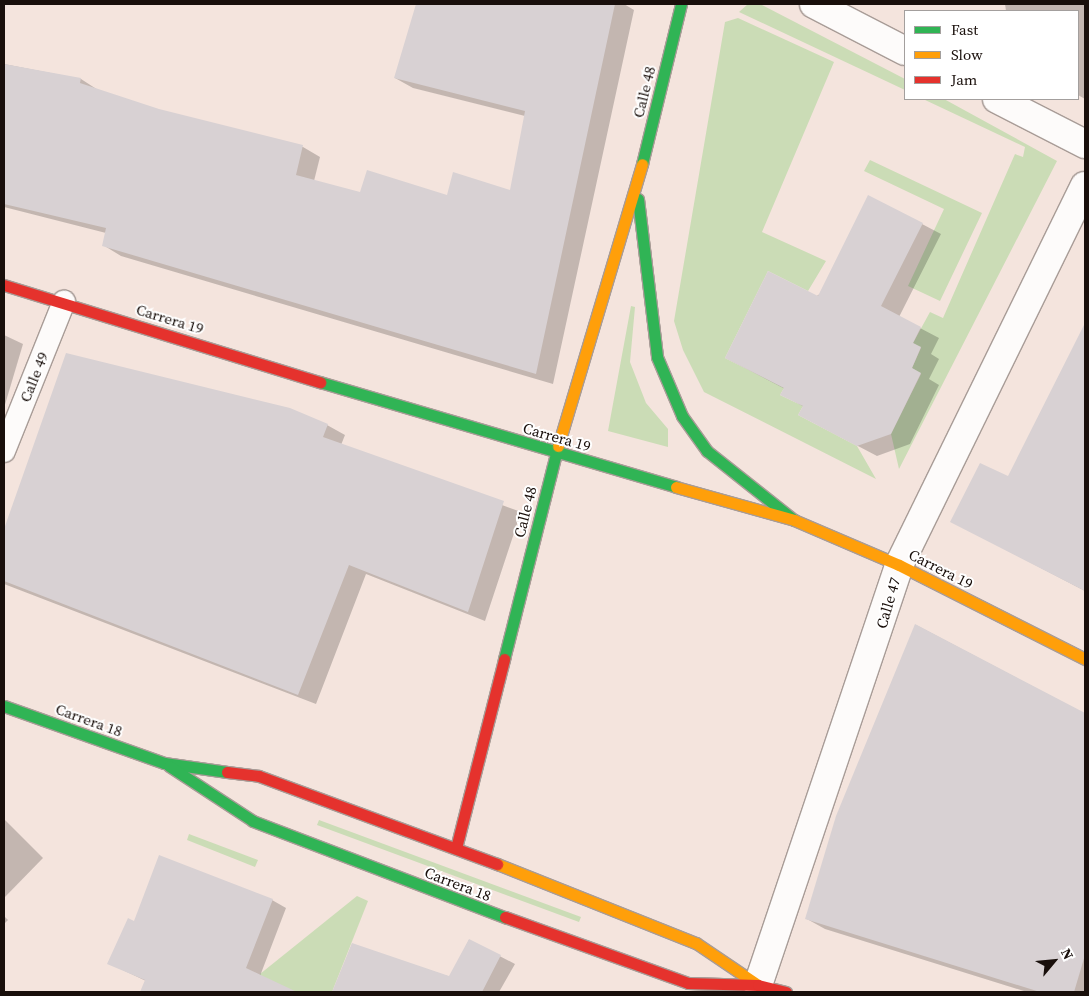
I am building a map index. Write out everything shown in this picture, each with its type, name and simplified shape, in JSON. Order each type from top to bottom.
[{"type":"main road","name":"Calle 48","points":[[456,848],[556,454],[636,187],[681,4]]},
{"type":"main road","name":"Calle 48","points":[[636,187],[657,357],[669,389],[706,450],[794,520]]},
{"type":"main road","name":"Carrera 19","points":[[4,285],[556,454],[794,520],[899,565],[1084,654]]},
{"type":"main road","name":"Carrera 18","points":[[4,706],[164,763],[259,776],[456,848],[696,943],[758,984]]},
{"type":"main road","name":"Carrera 18","points":[[164,763],[253,821],[454,899],[688,983],[758,984],[786,992]]},
{"type":"street","points":[[814,4],[904,50]]},
{"type":"street","points":[[999,100],[1085,144]]},
{"type":"street","name":"Calle 47","points":[[758,984],[899,565],[1085,186]]},
{"type":"lane","name":"Calle 49","points":[[4,451],[64,302]]},
{"type":"green space","points":[[748,4],[760,4],[904,78],[904,90],[739,12]]},
{"type":"green space","points":[[738,18],[834,62],[762,232],[826,261],[808,291],[768,271],[725,358],[784,388],[780,395],[803,406],[798,415],[857,446],[876,479],[704,392],[683,350],[674,321],[725,22]]},
{"type":"green space","points":[[925,100],[946,100],[1057,161],[899,469],[891,434],[921,374],[912,368],[921,348],[913,343],[930,312],[943,318],[1015,154],[1023,157],[1025,147]]},
{"type":"green space","points":[[870,160],[982,213],[940,301],[908,286],[944,209],[864,171]]},
{"type":"green space","points":[[631,306],[635,307],[630,362],[646,403],[668,429],[668,447],[608,431]]},
{"type":"green space","points":[[319,820],[581,917],[579,922],[317,825]]},
{"type":"green space","points":[[189,834],[258,860],[255,867],[187,840]]},
{"type":"green space","points":[[357,896],[368,901],[332,992],[252,992],[260,974]]},
{"type":"building","points":[[416,4],[615,4],[536,374],[102,246],[106,228],[4,204],[4,64],[81,78],[80,83],[159,109],[303,145],[296,175],[360,192],[367,170],[447,195],[453,172],[510,190],[525,111],[394,78]]},
{"type":"building","points":[[868,195],[923,223],[881,306],[921,327],[913,343],[921,347],[912,368],[921,373],[891,434],[857,446],[798,415],[803,406],[780,395],[784,388],[725,358],[768,271],[818,296]]},
{"type":"building","points":[[1085,323],[1085,591],[950,522],[980,463],[1008,476]]},
{"type":"building","points":[[66,353],[290,408],[328,424],[323,437],[504,501],[468,612],[349,565],[298,695],[4,581],[4,529]]},
{"type":"building","points":[[915,624],[1085,713],[1085,955],[1074,992],[1040,992],[805,919],[836,816]]},
{"type":"building","points":[[159,855],[273,899],[246,968],[297,992],[140,992],[145,980],[107,964],[128,918],[134,921]]},
{"type":"building","points":[[469,939],[501,955],[482,992],[332,992],[352,943],[449,976]]},
{"type":"traffic: fast","points":[[642,164],[681,4]]},
{"type":"traffic: fast","points":[[638,199],[657,357],[682,416],[707,451],[794,520]]},
{"type":"traffic: fast","points":[[320,382],[676,487]]},
{"type":"traffic: fast","points":[[504,659],[558,446]]},
{"type":"traffic: fast","points":[[4,706],[164,763],[227,772]]},
{"type":"traffic: fast","points":[[169,766],[253,821],[505,917]]},
{"type":"traffic: slow","points":[[558,446],[642,164]]},
{"type":"traffic: slow","points":[[676,487],[794,520],[899,565],[1085,659]]},
{"type":"traffic: slow","points":[[497,864],[696,943],[758,985]]},
{"type":"traffic: jam","points":[[4,285],[320,382]]},
{"type":"traffic: jam","points":[[456,848],[504,659]]},
{"type":"traffic: jam","points":[[227,772],[259,776],[497,864]]},
{"type":"traffic: jam","points":[[505,917],[688,983],[758,985],[786,992]]}]
